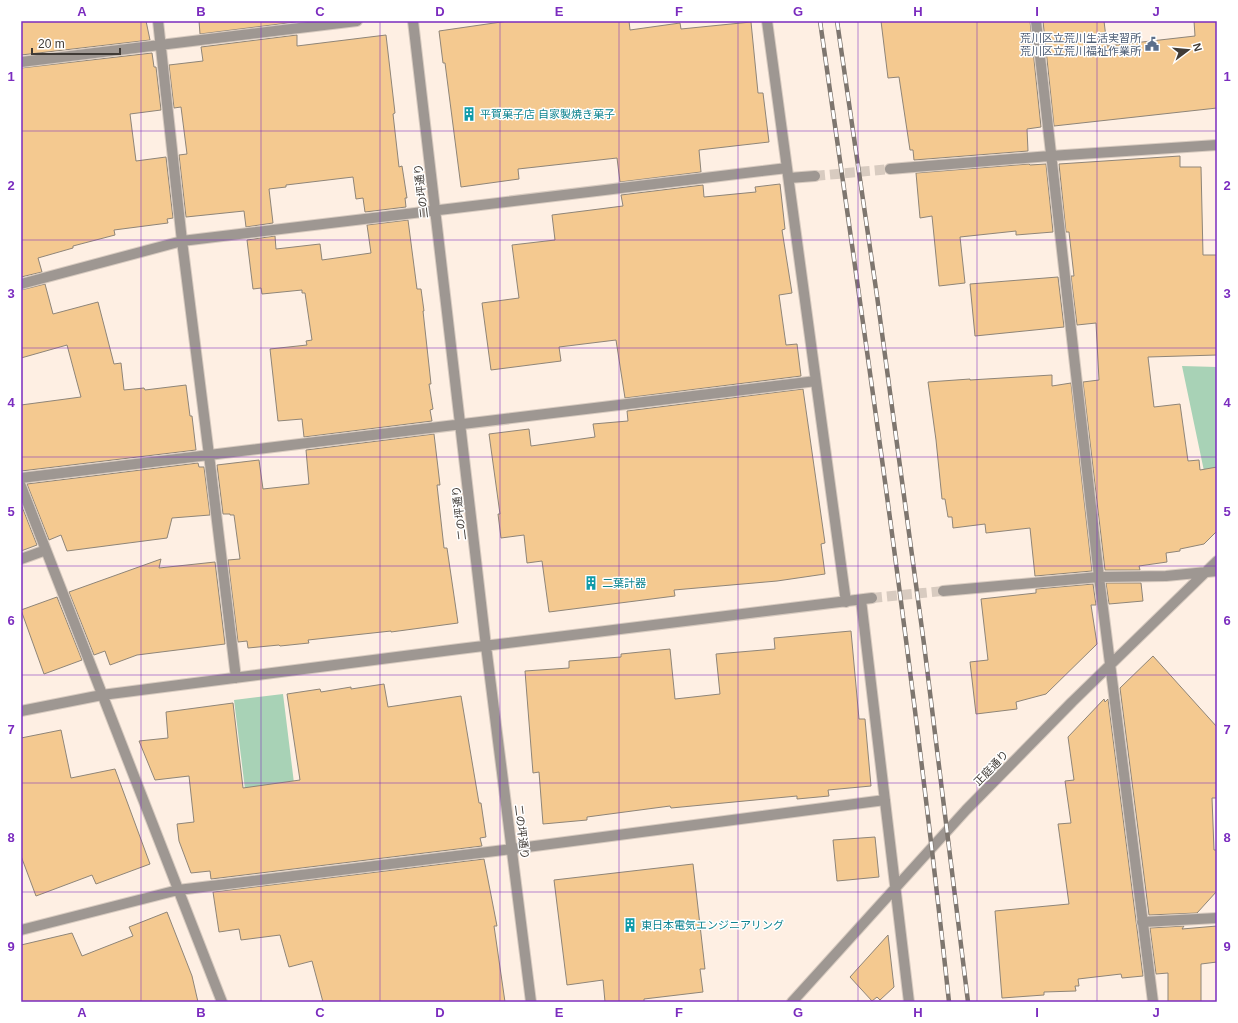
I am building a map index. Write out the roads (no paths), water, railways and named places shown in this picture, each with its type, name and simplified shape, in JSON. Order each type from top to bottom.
[{"type":"street","points":[[158,21],[182,240],[236,678]]},
{"type":"street","points":[[21,62],[357,21]]},
{"type":"street","name":"二の坪通り","points":[[413,21],[486,646],[531,1002]]},
{"type":"street","points":[[767,21],[846,602]]},
{"type":"street","points":[[1036,21],[1050,156],[1109,666],[1153,1002]]},
{"type":"street","points":[[890,169],[1050,156],[1217,145]]},
{"type":"street","points":[[21,284],[182,240],[435,209],[788,173],[815,176]]},
{"type":"street","points":[[21,478],[816,381]]},
{"type":"street","points":[[21,486],[222,1002]]},
{"type":"street","points":[[21,559],[46,550]]},
{"type":"street","name":"正庭通り","points":[[792,1002],[971,804],[1072,702],[1217,561]]},
{"type":"street","points":[[943,591],[1099,577],[1166,576],[1217,571]]},
{"type":"street","points":[[21,711],[102,695],[867,599],[885,800],[908,1002]]},
{"type":"street","points":[[21,930],[178,890],[512,849],[885,800]]},
{"type":"street","points":[[1142,922],[1217,918]]},
{"type":"tunnel","points":[[815,176],[890,169]]},
{"type":"tunnel","points":[[872,598],[943,591]]},
{"type":"railway","points":[[820,21],[905,634],[921,756],[949,1002]]},
{"type":"railway","points":[[837,21],[877,296],[924,644],[968,1002]]},
{"type":"place","name":"荒川区立荒川生活実習所 荒川区立荒川福祉作業所","points":[[1152,44]]},
{"type":"place","name":"平賀菓子店 自家製焼き菓子","points":[[469,114]]},
{"type":"place","name":"二葉計器","points":[[591,583]]},
{"type":"place","name":"東日本電気エンジニアリング","points":[[630,925]]}]
